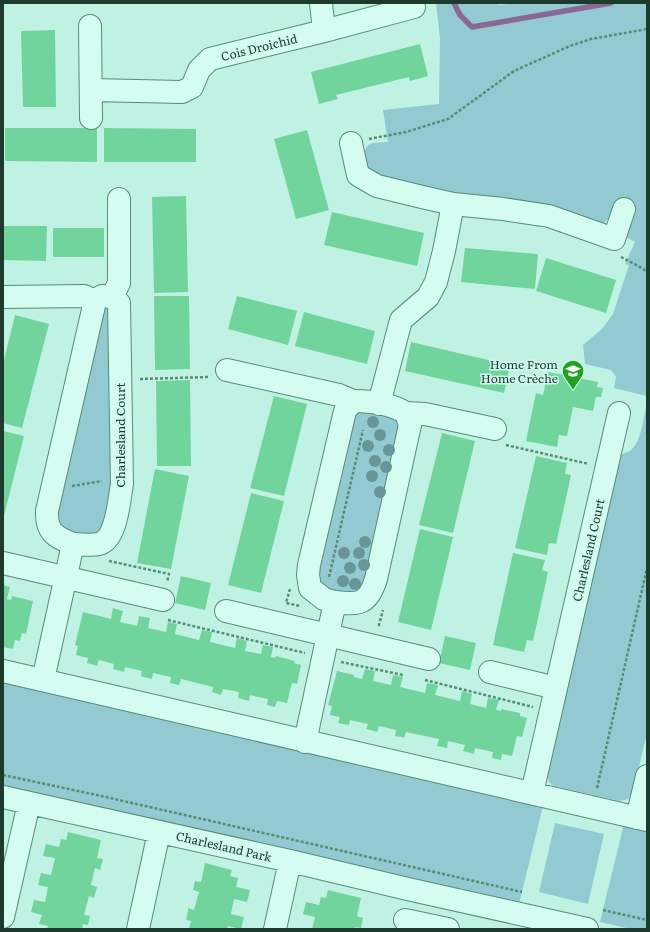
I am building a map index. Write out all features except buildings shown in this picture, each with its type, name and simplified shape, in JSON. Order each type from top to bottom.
[{"type":"street","points":[[321,3],[324,31]]},
{"type":"street","name":"Cois Droichid","points":[[91,90],[182,92],[192,87],[199,70],[210,59],[414,7]]},
{"type":"street","points":[[90,26],[91,118]]},
{"type":"street","points":[[351,142],[358,175],[377,186],[422,198],[453,204],[549,216],[614,240],[624,209]]},
{"type":"street","name":"Charlesland Court","points":[[104,299],[119,303],[122,484],[115,524],[109,536],[99,544],[73,544],[52,532],[47,523],[47,512],[104,299],[119,283],[119,199]]},
{"type":"street","points":[[379,404],[401,320],[428,297],[436,282],[444,252],[453,204]]},
{"type":"street","points":[[3,297],[84,296],[104,299]]},
{"type":"street","points":[[227,370],[339,395],[353,401],[362,401],[396,407],[406,413],[425,414],[496,429]]},
{"type":"street","points":[[353,401],[345,410],[309,565],[308,575],[310,588],[330,600],[350,604],[364,601],[372,591],[410,425],[406,413]]},
{"type":"street","name":"Charlesland Court","points":[[532,793],[619,413]]},
{"type":"street","points":[[43,680],[73,544]]},
{"type":"street","points":[[3,563],[163,600]]},
{"type":"street","points":[[305,742],[329,635],[330,600]]},
{"type":"street","points":[[226,611],[429,659]]},
{"type":"street","points":[[3,672],[642,819],[647,776]]},
{"type":"street","points":[[490,672],[556,688]]},
{"type":"street","name":"Charlesland Park","points":[[3,797],[290,860],[412,890],[518,921],[587,929]]},
{"type":"street","points":[[3,917],[29,803]]},
{"type":"street","name":"Charlesland Park","points":[[138,929],[159,832]]},
{"type":"street","points":[[274,929],[290,860]]},
{"type":"street","points":[[412,890],[404,924],[448,929]]},
{"type":"path","points":[[351,142],[406,132],[448,119],[514,71],[570,46],[590,39],[647,29]]},
{"type":"path","points":[[330,600],[364,423]]},
{"type":"path","points":[[68,487],[105,481]]},
{"type":"path","points":[[592,808],[647,568]]},
{"type":"path","points":[[3,775],[522,892]]},
{"type":"path","points":[[603,910],[647,920]]},
{"type":"shaded area","points":[[436,3],[497,3],[499,5],[516,3],[647,3],[647,396],[614,388],[616,377],[611,370],[585,364],[583,345],[602,329],[613,314],[629,265],[625,264],[635,242],[626,237],[624,231],[631,206],[617,201],[610,217],[604,223],[594,222],[476,199],[371,175],[364,163],[365,150],[368,145],[373,143],[388,142],[383,110],[439,104],[440,39]]},
{"type":"shaded area","points":[[108,306],[110,312],[111,496],[107,518],[101,530],[92,535],[86,535],[67,530],[58,524],[56,518],[104,307]]},
{"type":"shaded area","points":[[647,402],[647,733],[633,792],[628,799],[620,801],[554,786],[549,782],[546,770],[618,459],[631,450],[636,444],[641,432]]},
{"type":"shaded area","points":[[358,409],[397,417],[402,422],[365,586],[357,594],[347,594],[327,589],[318,584],[316,571],[352,417]]},
{"type":"shaded area","points":[[3,682],[543,806],[519,904],[3,787]]},
{"type":"shaded area","points":[[555,823],[604,834],[588,904],[539,892]]},
{"type":"shaded area","points":[[624,824],[647,829],[647,929],[631,929],[600,922]]},
{"type":"waterway","points":[[454,3],[460,15],[472,27],[611,3]]},
{"type":"place","name":"Home From Home Crèche","points":[[573,390]]}]
